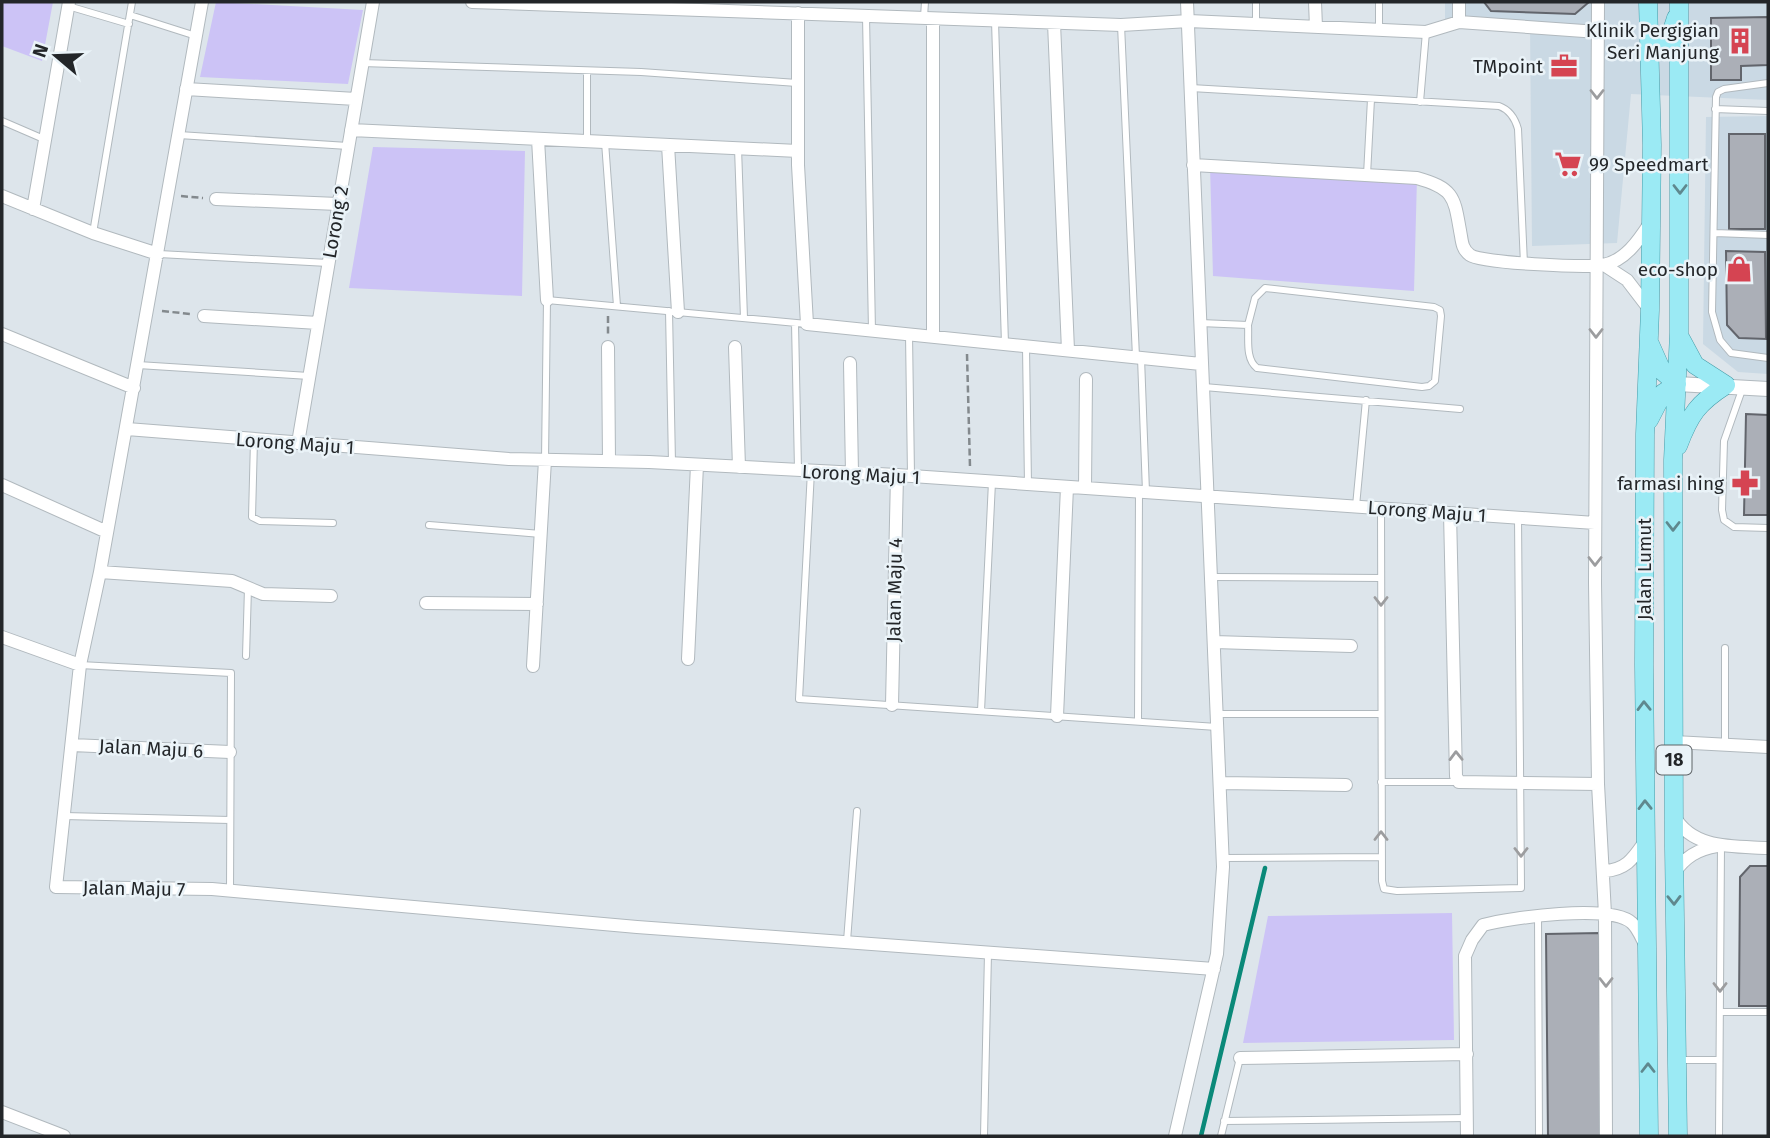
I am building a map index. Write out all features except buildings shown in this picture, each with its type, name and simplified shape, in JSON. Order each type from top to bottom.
[{"type":"main road","name":"Jalan Lumut","points":[[1648,2],[1650,310],[1645,434],[1649,1136]]},
{"type":"main road","name":"Jalan Lumut","points":[[1678,1136],[1673,460],[1679,332],[1679,3]]},
{"type":"main road","points":[[1649,48],[1664,45],[1671,36],[1679,3]]},
{"type":"main road","points":[[1651,145],[1652,125],[1658,108],[1672,96],[1680,96]]},
{"type":"main road","points":[[1679,332],[1686,352],[1695,365],[1735,386]]},
{"type":"main road","points":[[1645,434],[1656,402],[1668,388],[1677,384],[1662,371],[1647,334]]},
{"type":"main road","points":[[1673,460],[1691,416],[1699,405],[1735,386]]},
{"type":"street","points":[[64,816],[80,665],[127,429],[202,2]]},
{"type":"street","name":"Lorong 2","points":[[298,443],[373,2]]},
{"type":"street","points":[[472,2],[658,5],[1121,25],[1189,21],[1426,32],[1459,22],[1598,32]]},
{"type":"street","points":[[1175,1136],[1217,954],[1223,858],[1199,323],[1188,2]]},
{"type":"street","points":[[1315,2],[1316,27]]},
{"type":"street","points":[[1458,2],[1459,22]]},
{"type":"street","points":[[1598,2],[1600,265],[1595,523],[1598,784],[1605,914],[1606,1136]]},
{"type":"street","points":[[33,209],[68,4]]},
{"type":"street","points":[[798,13],[801,324],[1201,364]]},
{"type":"street","points":[[928,18],[933,337]]},
{"type":"street","points":[[1054,23],[1068,350]]},
{"type":"street","points":[[186,89],[356,99]]},
{"type":"street","points":[[351,130],[798,150]]},
{"type":"street","points":[[538,139],[547,300]]},
{"type":"street","points":[[668,145],[674,312]]},
{"type":"street","points":[[1194,165],[1417,178],[1439,184],[1454,202],[1463,246],[1471,256],[1524,264],[1600,265],[1630,251],[1650,223]]},
{"type":"street","points":[[2,196],[93,233],[158,254]]},
{"type":"street","points":[[216,199],[338,204]]},
{"type":"street","points":[[1600,265],[1627,279],[1650,310]]},
{"type":"street","points":[[204,316],[318,323]]},
{"type":"street","points":[[2,334],[134,388]]},
{"type":"street","points":[[608,347],[609,461]]},
{"type":"street","points":[[734,347],[740,467]]},
{"type":"street","points":[[850,363],[852,474]]},
{"type":"street","points":[[1085,488],[1086,379]]},
{"type":"street","points":[[1677,384],[1768,389]]},
{"type":"street","name":"Lorong Maju 1","points":[[127,429],[545,460],[897,475],[1595,523]]},
{"type":"street","points":[[533,666],[545,460]]},
{"type":"street","points":[[688,659],[697,465]]},
{"type":"street","name":"Jalan Maju 4","points":[[892,705],[897,475]]},
{"type":"street","points":[[2,485],[107,531]]},
{"type":"street","points":[[1057,716],[1067,487]]},
{"type":"street","points":[[1450,513],[1456,776],[1459,782],[1598,784]]},
{"type":"street","points":[[100,572],[232,581],[263,593],[331,596]]},
{"type":"street","points":[[426,603],[537,604]]},
{"type":"street","points":[[2,637],[80,665]]},
{"type":"street","points":[[1214,642],[1351,646]]},
{"type":"street","points":[[1674,742],[1768,747]]},
{"type":"street","name":"Jalan Maju 6","points":[[72,745],[230,752]]},
{"type":"street","points":[[1220,783],[1346,785]]},
{"type":"street","name":"Jalan Maju 7","points":[[64,816],[56,887],[212,889],[637,927],[1214,969]]},
{"type":"street","points":[[1674,816],[1686,833],[1698,840],[1721,845],[1768,848]]},
{"type":"street","points":[[1604,871],[1622,868],[1631,862],[1646,840]]},
{"type":"street","points":[[1674,873],[1692,854],[1703,848],[1721,845]]},
{"type":"street","points":[[1467,1136],[1465,956],[1483,925],[1538,915],[1605,914],[1621,917],[1632,923],[1647,946]]},
{"type":"street","points":[[1240,1058],[1467,1054]]},
{"type":"street","points":[[2,1112],[48,1133],[64,1136]]},
{"type":"lane","points":[[93,233],[132,2]]},
{"type":"lane","points":[[925,2],[928,18]]},
{"type":"lane","points":[[1256,2],[1256,25]]},
{"type":"lane","points":[[1378,2],[1378,29]]},
{"type":"lane","points":[[68,4],[129,24]]},
{"type":"lane","points":[[130,15],[196,37]]},
{"type":"lane","points":[[866,16],[872,331]]},
{"type":"lane","points":[[995,21],[1004,344]]},
{"type":"lane","points":[[1121,25],[1139,357],[1143,492],[1138,721]]},
{"type":"lane","points":[[1420,102],[1426,32]]},
{"type":"lane","points":[[362,63],[587,71],[798,83]]},
{"type":"lane","points":[[587,71],[587,141]]},
{"type":"lane","points":[[1768,83],[1718,92],[1712,312],[1720,340],[1731,353],[1768,358]]},
{"type":"lane","points":[[1191,88],[1499,106],[1506,109],[1516,120],[1518,129],[1524,264]]},
{"type":"lane","points":[[1367,175],[1371,99]]},
{"type":"lane","points":[[1716,109],[1768,111]]},
{"type":"lane","points":[[2,121],[46,140]]},
{"type":"lane","points":[[178,135],[348,146]]},
{"type":"lane","points":[[605,142],[617,306]]},
{"type":"lane","points":[[738,148],[744,318]]},
{"type":"lane","points":[[1715,233],[1768,235]]},
{"type":"lane","points":[[158,254],[328,263]]},
{"type":"lane","points":[[1265,288],[1434,307],[1440,310],[1441,316],[1434,381],[1429,386],[1422,387],[1257,368],[1251,364],[1249,355],[1248,325],[1255,298],[1265,288]]},
{"type":"lane","points":[[545,460],[547,300],[801,324],[804,471],[799,699],[1138,721],[1381,714]]},
{"type":"lane","points":[[672,464],[674,312]]},
{"type":"lane","points":[[1199,323],[1248,325]]},
{"type":"lane","points":[[909,334],[911,477]]},
{"type":"lane","points":[[1026,346],[1028,485]]},
{"type":"lane","points":[[138,365],[309,376]]},
{"type":"lane","points":[[1735,386],[1724,441],[1724,520],[1734,527],[1768,528]]},
{"type":"lane","points":[[1202,387],[1460,409]]},
{"type":"lane","points":[[1356,506],[1366,400]]},
{"type":"lane","points":[[254,440],[252,517],[260,521],[333,523]]},
{"type":"lane","points":[[981,711],[992,482]]},
{"type":"lane","points":[[1381,508],[1381,857],[1382,881],[1384,889],[1389,891],[1521,888],[1518,517]]},
{"type":"lane","points":[[429,525],[541,534]]},
{"type":"lane","points":[[1211,576],[1381,578]]},
{"type":"lane","points":[[246,656],[248,588]]},
{"type":"lane","points":[[1724,745],[1726,649]]},
{"type":"lane","points":[[80,665],[231,673],[230,891]]},
{"type":"lane","points":[[1381,782],[1459,782]]},
{"type":"lane","points":[[847,942],[857,811]]},
{"type":"lane","points":[[64,816],[230,820]]},
{"type":"lane","points":[[1718,1136],[1721,845]]},
{"type":"lane","points":[[1223,858],[1381,857]]},
{"type":"lane","points":[[1538,915],[1539,1136]]},
{"type":"lane","points":[[984,1136],[988,951]]},
{"type":"lane","points":[[1720,1012],[1768,1012]]},
{"type":"lane","points":[[1221,1136],[1240,1058]]},
{"type":"lane","points":[[1677,1060],[1719,1060]]},
{"type":"lane","points":[[1224,1121],[1467,1118]]},
{"type":"path","points":[[167,195],[216,199]]},
{"type":"path","points":[[608,305],[608,347]]},
{"type":"path","points":[[147,309],[204,316]]},
{"type":"path","points":[[967,340],[970,481]]},
{"type":"shaded area","points":[[2,2],[53,2],[42,61],[2,46]]},
{"type":"shaded area","points":[[216,2],[363,10],[348,84],[200,77]]},
{"type":"shaded area","points":[[1445,2],[1768,2],[1768,100],[1631,94],[1617,243],[1532,246],[1530,23],[1445,21]]},
{"type":"shaded area","points":[[1768,116],[1768,374],[1738,372],[1703,344],[1706,117]]},
{"type":"shaded area","points":[[373,147],[525,151],[522,296],[349,288]]},
{"type":"shaded area","points":[[1210,166],[1417,178],[1414,291],[1213,276]]},
{"type":"shaded area","points":[[1452,913],[1454,1040],[1243,1043],[1268,916]]},
{"type":"waterway","points":[[1201,1136],[1265,868]]},
{"type":"place","name":"Klinik Pergigian Seri Manjung","points":[[1740,41]]},
{"type":"place","name":"TMpoint","points":[[1564,66]]},
{"type":"place","name":"99 Speedmart","points":[[1568,164]]},
{"type":"place","name":"eco-shop","points":[[1739,269]]},
{"type":"place","name":"farmasi hing","points":[[1745,483]]}]
